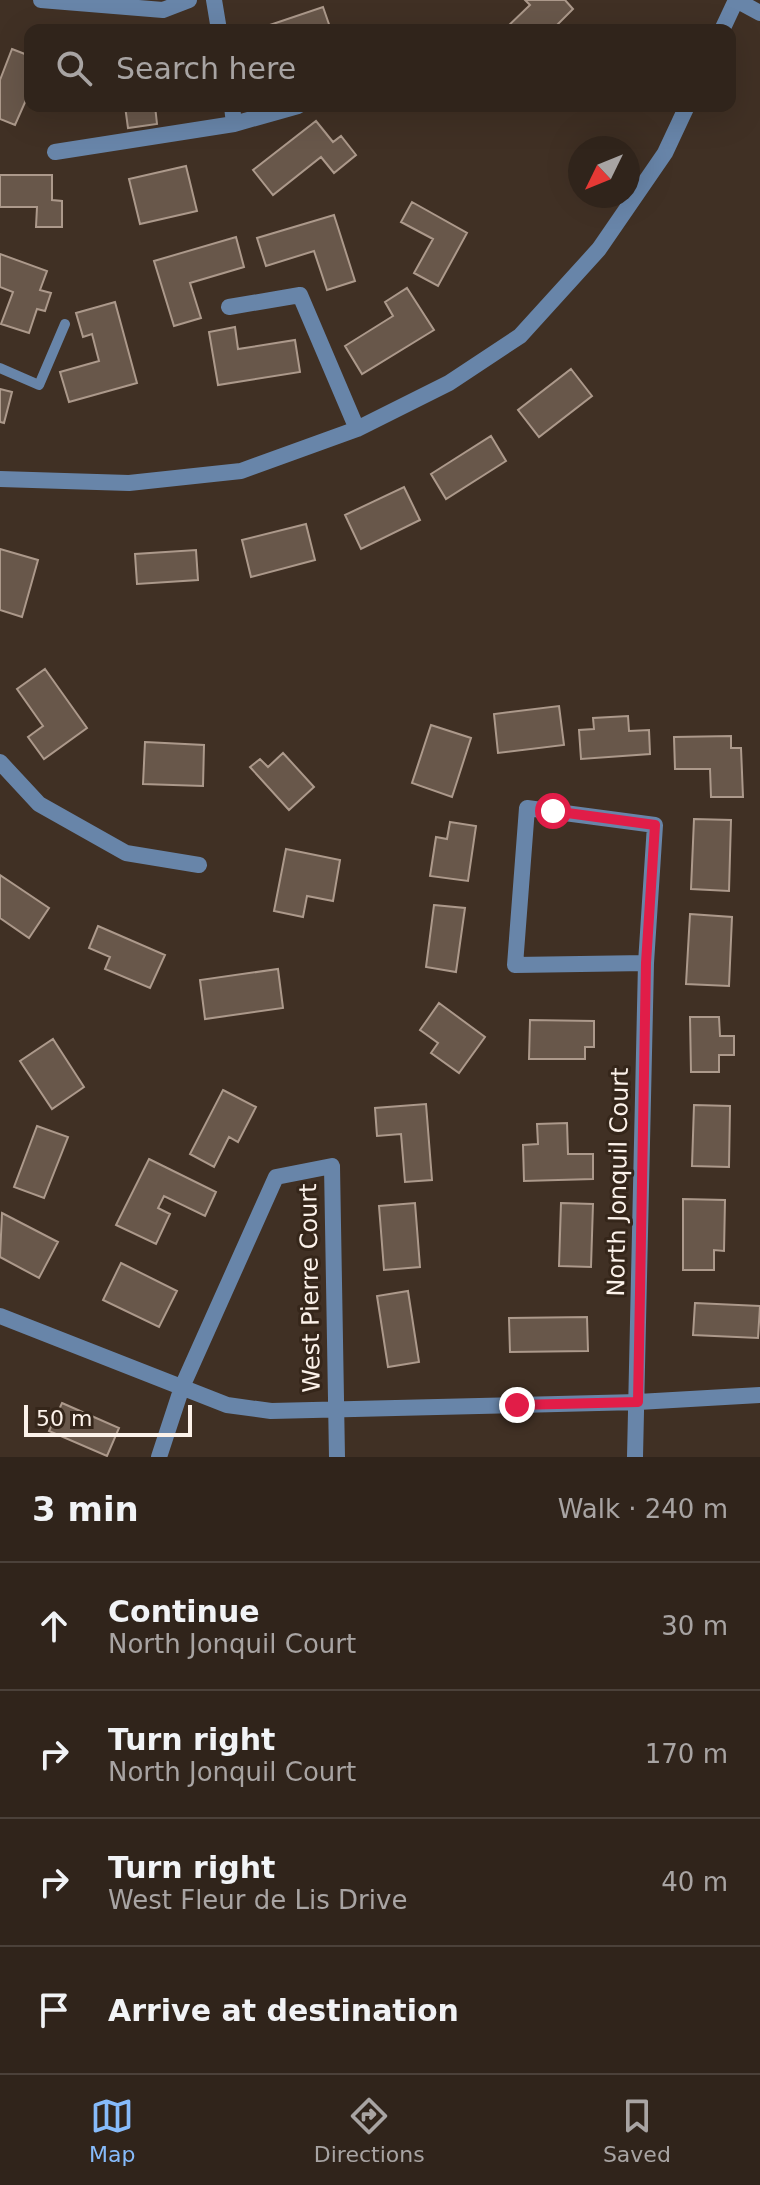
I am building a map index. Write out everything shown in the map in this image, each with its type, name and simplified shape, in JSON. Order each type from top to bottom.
[{"type":"street","points":[[41,0],[163,10],[189,0]]},
{"type":"street","points":[[214,0],[218,24]]},
{"type":"street","points":[[725,24],[736,0],[760,13]]},
{"type":"street","points":[[233,112],[234,124]]},
{"type":"street","points":[[55,152],[234,124],[277,112]]},
{"type":"street","points":[[0,479],[129,483],[241,471],[357,429],[449,383],[520,336],[599,249],[665,153],[684,112]]},
{"type":"street","points":[[229,307],[300,295],[357,429]]},
{"type":"street","points":[[0,762],[39,804],[126,853],[199,865]]},
{"type":"street","name":"North Jonquil Court","points":[[635,1457],[646,963],[655,825],[527,808],[515,965],[646,963]]},
{"type":"street","name":"West Pierre Court","points":[[182,1387],[276,1177],[332,1166],[336,1409]]},
{"type":"street","points":[[0,1316],[227,1405],[271,1411],[638,1402],[760,1395]]},
{"type":"street","points":[[159,1457],[182,1387]]},
{"type":"street","points":[[336,1409],[337,1457]]},
{"type":"lane","points":[[0,368],[39,385],[65,324]]},
{"type":"building","points":[[525,0],[565,0],[573,9],[558,24],[510,24],[530,5]]},
{"type":"building","points":[[323,7],[329,24],[273,24]]},
{"type":"building","points":[[12,49],[24,54],[24,105],[15,125],[0,119],[0,80]]},
{"type":"building","points":[[126,112],[156,112],[157,124],[128,128]]},
{"type":"building","points":[[316,121],[333,142],[341,136],[356,155],[334,173],[321,157],[273,195],[253,170]]},
{"type":"building","points":[[186,166],[197,211],[140,224],[129,179]]},
{"type":"building","points":[[0,175],[52,175],[52,200],[62,201],[62,227],[36,227],[37,207],[0,207]]},
{"type":"building","points":[[412,202],[467,233],[438,286],[414,273],[433,239],[401,222]]},
{"type":"building","points":[[334,215],[355,281],[327,290],[314,251],[266,266],[257,238]]},
{"type":"building","points":[[236,237],[244,267],[190,283],[201,318],[174,326],[154,261]]},
{"type":"building","points":[[0,254],[47,271],[40,290],[51,293],[45,311],[37,309],[29,333],[1,324],[13,292],[0,287]]},
{"type":"building","points":[[407,288],[434,330],[362,374],[345,346],[393,316],[385,302]]},
{"type":"building","points":[[115,302],[137,383],[69,402],[60,372],[99,361],[92,334],[83,337],[76,313]]},
{"type":"building","points":[[235,327],[238,349],[295,340],[300,372],[218,385],[209,332]]},
{"type":"building","points":[[571,369],[592,396],[539,437],[518,410]]},
{"type":"building","points":[[0,389],[12,392],[4,423],[0,422]]},
{"type":"building","points":[[491,436],[506,461],[446,499],[431,474]]},
{"type":"building","points":[[404,487],[420,520],[361,549],[345,515]]},
{"type":"building","points":[[306,524],[315,560],[251,577],[242,540]]},
{"type":"building","points":[[0,549],[38,560],[22,617],[0,610]]},
{"type":"building","points":[[196,550],[198,580],[137,584],[135,554]]},
{"type":"building","points":[[45,669],[87,728],[44,759],[28,737],[43,726],[17,689]]},
{"type":"building","points":[[559,706],[564,745],[498,753],[494,714]]},
{"type":"building","points":[[628,716],[629,731],[649,730],[650,754],[581,759],[579,730],[594,729],[593,718]]},
{"type":"building","points":[[431,725],[471,738],[452,797],[412,783]]},
{"type":"building","points":[[731,736],[731,748],[741,748],[743,797],[711,797],[710,769],[675,769],[674,737]]},
{"type":"building","points":[[145,742],[204,745],[203,786],[143,784]]},
{"type":"building","points":[[283,753],[314,787],[289,810],[250,767],[260,759],[268,767]]},
{"type":"building","points":[[694,819],[731,820],[729,891],[691,889]]},
{"type":"building","points":[[450,822],[476,826],[468,881],[430,876],[436,837],[447,839]]},
{"type":"building","points":[[286,849],[340,860],[333,901],[307,896],[303,917],[274,911]]},
{"type":"building","points":[[0,875],[49,908],[29,938],[0,918]]},
{"type":"building","points":[[434,905],[465,908],[456,972],[426,967]]},
{"type":"building","points":[[690,914],[732,917],[729,986],[686,984]]},
{"type":"building","points":[[98,926],[165,955],[150,988],[105,969],[110,957],[89,948]]},
{"type":"building","points":[[278,969],[283,1008],[205,1019],[200,980]]},
{"type":"building","points":[[439,1003],[485,1037],[459,1073],[431,1053],[438,1043],[420,1030]]},
{"type":"building","points":[[690,1017],[719,1017],[720,1036],[734,1036],[734,1055],[719,1055],[719,1072],[691,1072]]},
{"type":"building","points":[[530,1020],[594,1021],[594,1047],[585,1047],[585,1059],[529,1059]]},
{"type":"building","points":[[53,1039],[84,1087],[52,1109],[20,1061]]},
{"type":"building","points":[[223,1090],[256,1107],[238,1142],[229,1137],[214,1167],[190,1154]]},
{"type":"building","points":[[426,1104],[432,1180],[405,1182],[401,1134],[377,1136],[375,1108]]},
{"type":"building","points":[[694,1105],[730,1106],[729,1167],[692,1166]]},
{"type":"building","points":[[567,1123],[568,1154],[593,1154],[593,1179],[524,1181],[523,1145],[538,1144],[537,1124]]},
{"type":"building","points":[[37,1126],[68,1137],[44,1198],[14,1187]]},
{"type":"building","points":[[149,1159],[216,1192],[205,1216],[164,1196],[158,1208],[170,1214],[156,1244],[116,1225]]},
{"type":"building","points":[[683,1199],[725,1200],[724,1251],[714,1250],[714,1270],[683,1270]]},
{"type":"building","points":[[415,1203],[420,1267],[384,1270],[379,1206]]},
{"type":"building","points":[[561,1203],[593,1204],[591,1267],[559,1266]]},
{"type":"building","points":[[2,1213],[58,1242],[39,1278],[0,1257]]},
{"type":"building","points":[[121,1263],[177,1291],[159,1327],[103,1300]]},
{"type":"building","points":[[408,1291],[419,1362],[388,1367],[377,1296]]},
{"type":"building","points":[[695,1303],[760,1306],[758,1338],[693,1335]]},
{"type":"building","points":[[587,1317],[588,1351],[510,1352],[509,1318]]},
{"type":"building","points":[[62,1403],[119,1428],[107,1456],[49,1431]]},
{"type":"route","points":[[517,1405],[638,1402],[646,963],[655,825],[553,811]]}]
